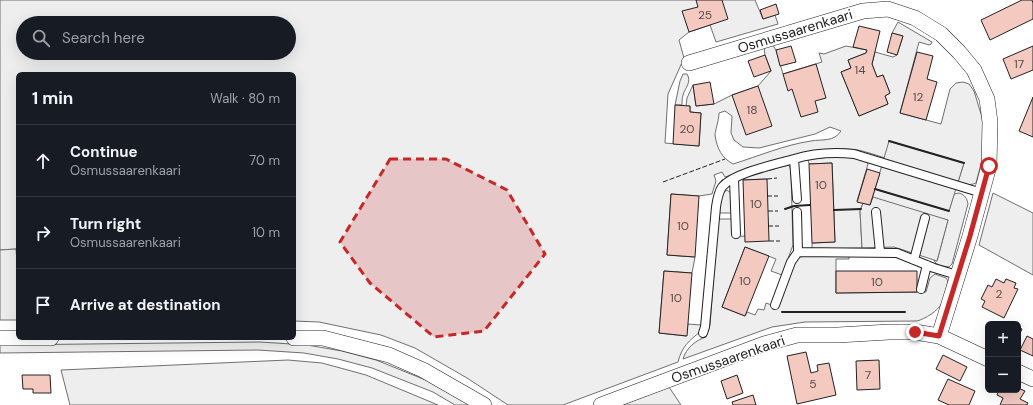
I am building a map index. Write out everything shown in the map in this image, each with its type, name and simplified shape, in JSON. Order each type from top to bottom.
[{"type":"street","name":"Osmussaarenkaari","points":[[601,405],[764,344],[797,335],[915,332],[939,336],[989,166],[990,122],[987,99],[974,70],[941,34],[916,18],[888,9],[863,11],[689,63]]},
{"type":"street","points":[[939,336],[986,357]]},
{"type":"street","points":[[0,338],[16,338]]},
{"type":"street","points":[[296,338],[323,338],[389,355],[423,370],[484,405]]},
{"type":"street","points":[[1021,373],[1033,379]]},
{"type":"lane","points":[[703,333],[705,327],[718,195],[723,186],[740,175],[794,159],[816,154],[837,152],[854,154],[982,193]]},
{"type":"lane","points":[[794,159],[797,199]]},
{"type":"lane","points":[[734,179],[736,234]]},
{"type":"lane","points":[[775,305],[791,262],[798,252],[797,212]]},
{"type":"lane","points":[[876,212],[880,252]]},
{"type":"lane","points":[[914,260],[925,218]]},
{"type":"lane","points":[[798,252],[897,253],[928,266],[957,275]]},
{"type":"lane","points":[[921,289],[928,266]]},
{"type":"highlighted area","points":[[390,159],[446,159],[507,190],[545,254],[484,331],[434,337],[370,283],[340,242]]},
{"type":"shaded area","points":[[0,0],[755,0],[763,19],[775,15],[778,24],[716,42],[710,25],[689,32],[679,40],[684,58],[668,94],[665,143],[699,146],[701,113],[690,112],[690,106],[686,106],[687,98],[693,85],[696,106],[714,104],[732,95],[758,86],[771,71],[765,55],[764,47],[772,44],[776,50],[783,74],[822,62],[819,53],[824,54],[846,46],[867,50],[866,53],[848,60],[851,68],[841,72],[859,116],[888,104],[885,96],[890,93],[883,75],[877,77],[872,64],[875,52],[893,57],[897,55],[903,36],[892,33],[898,22],[932,42],[929,45],[919,42],[900,113],[941,124],[950,89],[956,83],[963,82],[969,84],[974,91],[984,124],[983,156],[976,183],[974,184],[958,182],[964,163],[890,141],[885,158],[858,150],[841,149],[807,152],[773,161],[725,177],[722,172],[714,175],[716,181],[712,194],[699,196],[671,194],[667,255],[695,257],[692,273],[664,271],[659,333],[686,336],[688,324],[701,325],[701,331],[686,344],[678,362],[563,405],[508,405],[467,378],[415,348],[381,335],[319,322],[296,321],[296,72],[16,72],[16,249],[0,250]],"holes":[[[725,111],[732,116],[731,133],[734,140],[743,147],[759,148],[815,134],[830,127],[841,131],[838,135],[832,138],[791,145],[733,164],[726,159],[721,152],[717,145],[715,135],[719,113]]]},
{"type":"shaded area","points":[[683,74],[687,74],[689,80],[683,95],[682,105],[675,105],[680,81]]},
{"type":"shaded area","points":[[889,141],[964,163],[949,211],[875,189]]},
{"type":"shaded area","points":[[841,156],[865,160],[868,164],[857,201],[863,203],[860,211],[862,248],[812,249],[812,243],[835,242],[832,163],[809,164],[808,160]]},
{"type":"shaded area","points":[[788,165],[791,173],[793,245],[782,275],[771,271],[776,259],[745,247],[722,307],[745,316],[747,312],[755,315],[758,309],[764,310],[766,303],[777,307],[795,262],[800,257],[847,255],[849,259],[836,259],[836,293],[926,292],[930,278],[935,274],[946,278],[948,281],[942,303],[938,309],[917,321],[805,322],[772,327],[683,359],[686,351],[692,345],[706,337],[710,325],[718,219],[732,219],[733,237],[745,236],[767,179],[743,180],[746,177]]},
{"type":"shaded area","points":[[875,189],[949,211],[954,194],[959,193],[966,198],[968,204],[952,264],[949,267],[938,265],[934,260],[937,261],[948,220],[870,205]]},
{"type":"shaded area","points":[[727,190],[731,193],[733,213],[719,213],[722,194]]},
{"type":"shaded area","points":[[993,193],[1033,213],[1033,275],[979,245]]},
{"type":"shaded area","points":[[873,197],[948,220],[937,261],[894,247],[862,248],[860,211],[863,203],[870,205]]},
{"type":"shaded area","points":[[16,249],[16,320],[0,320],[0,250]]},
{"type":"shaded area","points":[[260,342],[307,345],[342,351],[376,360],[438,385],[469,405],[455,405],[433,392],[372,368],[338,359],[304,353],[258,350],[0,353],[0,345]]},
{"type":"shaded area","points":[[288,360],[322,363],[366,375],[438,405],[70,405],[61,370]]},
{"type":"shaded area","points":[[669,387],[681,405],[622,405]]},
{"type":"building","points":[[696,0],[722,0],[728,19],[689,32],[682,11],[698,7]]},
{"type":"building","points":[[1022,0],[1032,0],[1033,19],[990,40],[981,20]]},
{"type":"building","points":[[776,4],[779,14],[763,19],[760,10]]},
{"type":"building","points":[[859,26],[880,31],[872,64],[877,77],[883,75],[890,93],[885,96],[888,104],[859,116],[841,72],[851,68],[848,60],[866,53],[867,50],[853,47]]},
{"type":"building","points":[[892,33],[903,36],[897,55],[887,52]]},
{"type":"building","points":[[791,46],[796,62],[780,66],[776,50]]},
{"type":"building","points":[[1033,46],[1033,70],[1011,79],[1003,59]]},
{"type":"building","points":[[917,52],[933,56],[927,79],[937,82],[926,120],[900,113]]},
{"type":"building","points":[[765,55],[771,71],[754,77],[748,61]]},
{"type":"building","points":[[816,64],[826,98],[815,101],[818,112],[801,117],[792,89],[788,91],[783,74]]},
{"type":"building","points":[[710,82],[714,104],[696,106],[693,85]]},
{"type":"building","points":[[758,86],[772,126],[746,135],[732,95]]},
{"type":"building","points":[[1033,97],[1033,137],[1019,131]]},
{"type":"building","points":[[675,105],[690,106],[690,112],[701,113],[699,146],[673,144]]},
{"type":"building","points":[[832,163],[835,242],[812,243],[809,164]]},
{"type":"building","points":[[867,169],[880,173],[870,205],[857,202]]},
{"type":"building","points":[[767,179],[769,241],[745,242],[743,180]]},
{"type":"building","points":[[671,194],[699,196],[695,257],[667,255]]},
{"type":"building","points":[[745,247],[769,256],[745,316],[722,307]]},
{"type":"building","points":[[664,271],[692,273],[687,336],[659,333]]},
{"type":"building","points":[[836,271],[917,271],[917,292],[836,293]]},
{"type":"building","points":[[996,279],[1004,283],[1006,279],[1016,283],[1014,288],[1018,289],[1004,318],[982,307],[985,301],[981,299],[988,285],[992,287]]},
{"type":"building","points":[[1027,336],[1033,339],[1033,356],[1021,350]]},
{"type":"building","points":[[806,352],[811,373],[818,371],[817,365],[829,363],[836,395],[797,404],[787,356]]},
{"type":"building","points":[[943,355],[967,367],[960,381],[936,369]]},
{"type":"building","points":[[879,360],[880,389],[857,390],[856,361]]},
{"type":"building","points":[[22,375],[50,375],[51,393],[33,393],[33,389],[23,389]]},
{"type":"building","points":[[737,375],[743,393],[727,399],[721,381]]},
{"type":"building","points":[[948,379],[975,391],[969,405],[949,405],[938,400]]},
{"type":"building","points":[[1021,389],[1025,391],[1020,399],[1028,403],[1027,405],[1000,405],[1003,398],[997,395],[998,393],[1021,393]]},
{"type":"building","points":[[753,395],[756,405],[733,405],[732,402]]},
{"type":"fence","points":[[663,182],[725,159]]},
{"type":"fence","points":[[767,179],[777,178]]},
{"type":"fence","points":[[767,196],[778,196]]},
{"type":"fence","points":[[768,211],[778,211]]},
{"type":"fence","points":[[768,226],[779,226]]},
{"type":"fence","points":[[769,241],[780,241]]},
{"type":"wall","points":[[889,141],[964,163]]},
{"type":"wall","points":[[875,189],[949,211]]},
{"type":"wall","points":[[785,209],[794,206],[810,205]]},
{"type":"wall","points":[[834,210],[861,209]]},
{"type":"wall","points":[[782,312],[905,312]]},
{"type":"route","points":[[915,332],[939,336],[970,236],[989,166]]}]
